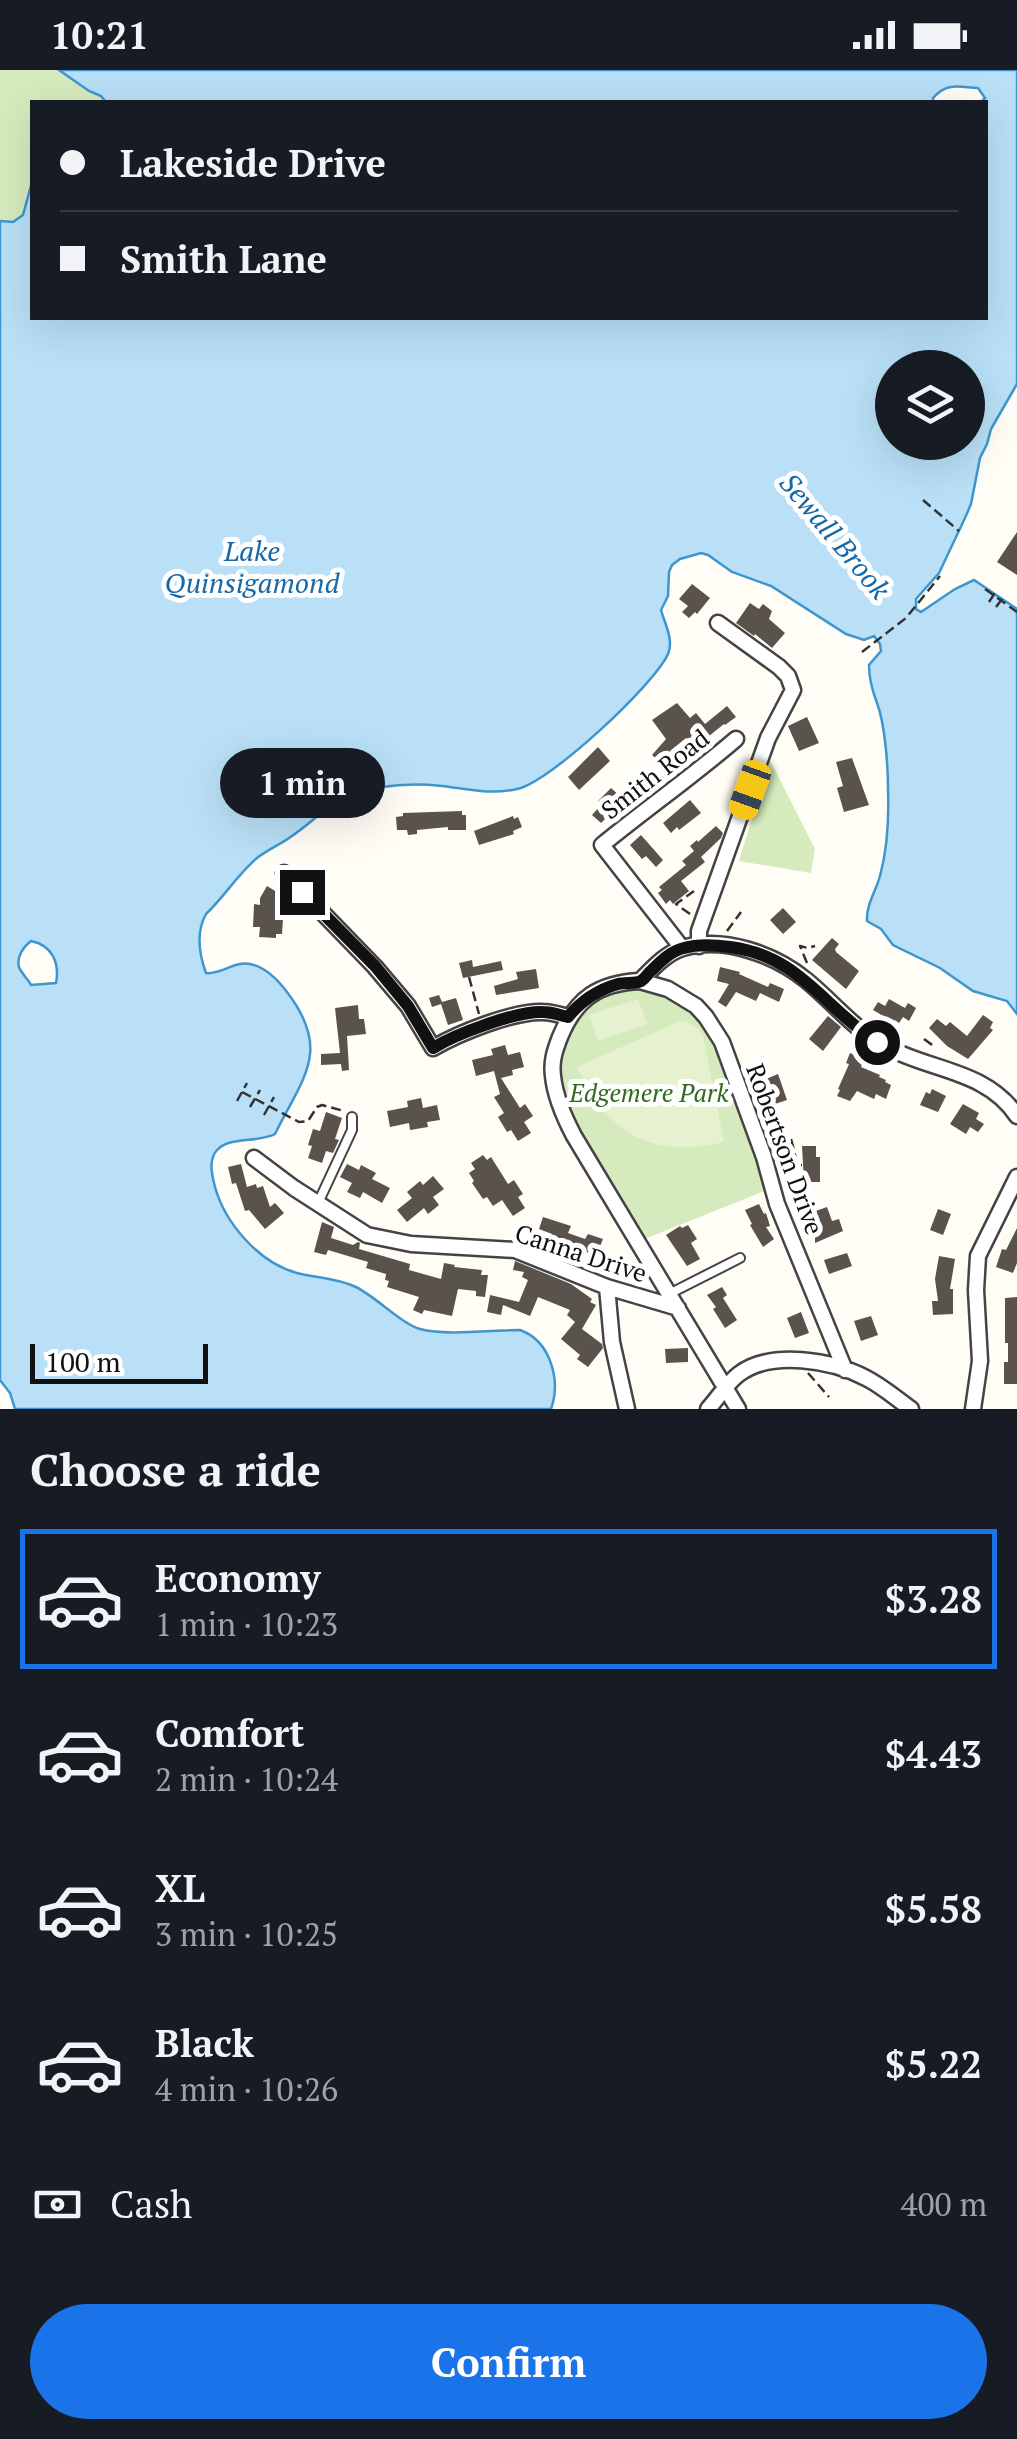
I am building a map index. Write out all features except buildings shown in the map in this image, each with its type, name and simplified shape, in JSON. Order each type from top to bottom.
[{"type":"street","points":[[699,946],[699,930],[768,738],[793,690],[788,676],[718,623]]},
{"type":"street","name":"Smith Road","points":[[682,948],[602,845],[736,739]]},
{"type":"street","points":[[284,873],[375,966],[408,1006],[433,1048],[482,1027],[535,1012],[568,1017]]},
{"type":"street","points":[[738,1409],[574,1136],[557,1099],[553,1056],[568,1017],[577,1006],[604,989],[640,982],[682,948],[717,945],[753,952],[802,977],[881,1045],[984,1084],[1005,1100],[1017,1116]]},
{"type":"street","name":"Robertson Drive","points":[[640,982],[668,990],[696,1006],[722,1042],[777,1204],[845,1370]]},
{"type":"street","name":"Canna Drive","points":[[254,1158],[367,1235],[410,1244],[515,1250],[606,1286],[678,1308]]},
{"type":"street","points":[[973,1409],[980,1361],[978,1256],[1017,1177]]},
{"type":"street","points":[[606,1286],[612,1342],[627,1409]]},
{"type":"street","points":[[708,1409],[736,1376],[754,1365],[805,1360],[868,1378],[911,1409]]},
{"type":"lane","points":[[318,1203],[352,1130],[352,1117]]},
{"type":"lane","points":[[669,1294],[740,1258]]},
{"type":"path","points":[[922,500],[958,531]]},
{"type":"path","points":[[862,652],[906,618],[940,576]]},
{"type":"path","points":[[985,588],[1017,613],[1012,621]]},
{"type":"path","points":[[989,602],[995,594]]},
{"type":"path","points":[[996,607],[1002,600]]},
{"type":"path","points":[[1004,614],[1010,607]]},
{"type":"path","points":[[694,891],[676,904],[694,916]]},
{"type":"path","points":[[726,932],[741,912]]},
{"type":"path","points":[[807,963],[800,946],[816,946]]},
{"type":"path","points":[[469,977],[482,1027]]},
{"type":"path","points":[[924,1039],[934,1049],[941,1041]]},
{"type":"path","points":[[238,1100],[247,1083]]},
{"type":"path","points":[[250,1108],[260,1090]]},
{"type":"path","points":[[242,1092],[304,1123],[322,1105],[344,1110],[352,1117]]},
{"type":"path","points":[[264,1114],[274,1097]]},
{"type":"path","points":[[791,1139],[798,1165],[802,1165]]},
{"type":"path","points":[[791,1360],[829,1397]]},
{"type":"green space","points":[[0,70],[59,70],[104,100],[30,100],[30,189],[23,215],[13,222],[0,221]]},
{"type":"green space","points":[[770,760],[815,849],[811,873],[739,861]]},
{"type":"green space","name":"Edgemere Park","points":[[640,981],[668,989],[713,1026],[772,1188],[637,1242],[554,1087],[564,1027],[577,1006]]},
{"type":"green space","points":[[638,999],[647,1024],[598,1041],[589,1015]]},
{"type":"green space","points":[[685,1021],[703,1035],[724,1142],[675,1147],[635,1136],[603,1109],[577,1067]]},
{"type":"water","name":"Lake Quinsigamond","points":[[59,70],[1017,70],[1017,384],[991,429],[985,448],[985,350],[875,350],[875,460],[980,460],[971,504],[939,573],[916,599],[916,609],[921,612],[974,580],[1017,609],[1017,1014],[1007,1001],[973,991],[940,968],[893,945],[881,929],[867,921],[882,866],[888,822],[886,745],[869,670],[881,651],[880,644],[874,636],[864,640],[846,634],[771,586],[732,572],[701,553],[680,559],[669,572],[668,596],[661,610],[670,649],[659,668],[599,731],[552,770],[532,783],[507,791],[407,785],[352,795],[257,858],[203,921],[200,943],[206,973],[244,964],[266,971],[301,1013],[310,1048],[303,1080],[275,1134],[229,1143],[212,1158],[215,1187],[235,1227],[257,1251],[283,1268],[356,1287],[420,1329],[520,1330],[531,1335],[551,1363],[555,1386],[551,1409],[15,1409],[0,1380],[0,221],[13,222],[23,215],[30,189],[30,320],[988,320],[988,100],[983,100],[978,88],[959,87],[943,90],[933,100],[104,100]],"holes":[[[31,941],[44,946],[53,956],[56,983],[31,985],[21,972],[20,956]]]},
{"type":"route","points":[[302,892],[375,966],[408,1006],[433,1048],[524,1014],[546,1012],[568,1017],[577,1006],[604,989],[640,982],[682,948],[713,945],[753,952],[787,967],[877,1042]]},
{"type":"water label","name":"Sewall Brook","points":[[835,536]]}]
